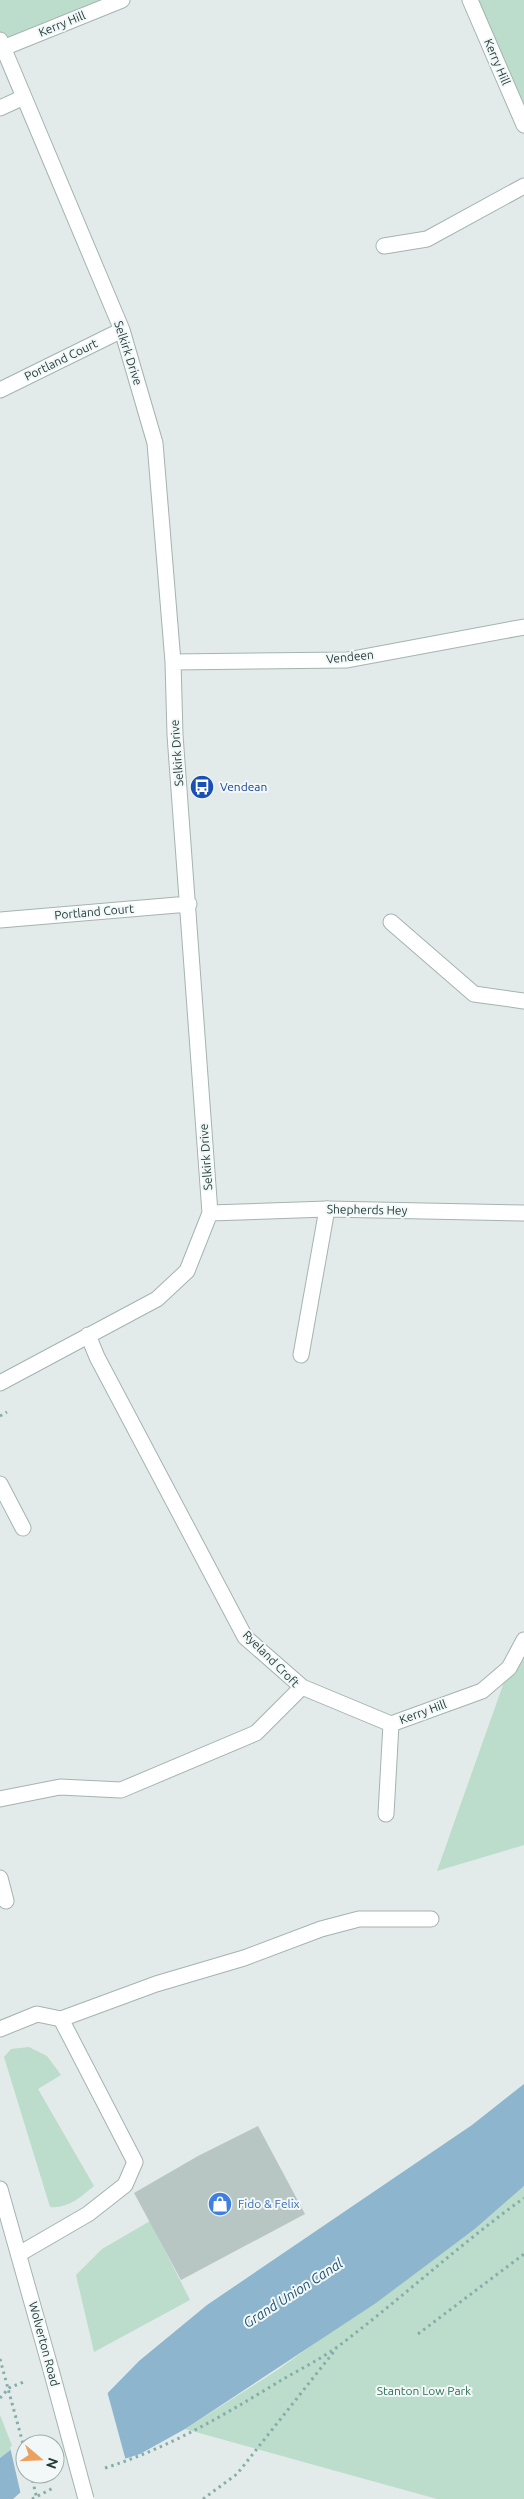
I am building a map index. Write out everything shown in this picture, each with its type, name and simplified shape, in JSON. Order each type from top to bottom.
[{"type":"street","name":"Kerry Hill","points":[[2,44],[122,0]]},
{"type":"street","name":"Kerry Hill","points":[[470,0],[524,124]]},
{"type":"street","name":"Selkirk Drive","points":[[0,1383],[157,1299],[187,1271],[210,1213],[189,904],[175,735],[173,662],[155,443],[122,330],[2,44]]},
{"type":"street","points":[[0,108],[24,97]]},
{"type":"street","points":[[384,246],[428,239],[524,186]]},
{"type":"street","name":"Portland Court","points":[[0,390],[122,330]]},
{"type":"street","name":"Vendeen","points":[[173,662],[347,660],[524,627]]},
{"type":"street","name":"Portland Court","points":[[0,920],[189,904]]},
{"type":"street","points":[[390,922],[474,994],[524,1001]]},
{"type":"street","points":[[301,1355],[326,1209]]},
{"type":"street","name":"Shepherds Hey","points":[[210,1213],[326,1209],[524,1213]]},
{"type":"street","name":"Ryeland Croft","points":[[0,1799],[60,1787],[121,1790],[256,1734],[302,1687],[245,1637],[97,1357],[88,1335]]},
{"type":"street","points":[[0,1484],[22,1528]]},
{"type":"street","name":"Kerry Hill","points":[[302,1687],[391,1724],[482,1691],[509,1668],[524,1640]]},
{"type":"street","points":[[386,1814],[391,1724]]},
{"type":"street","points":[[0,1878],[6,1901]]},
{"type":"street","points":[[0,2029],[37,2014],[61,2019],[156,1984],[244,1958],[359,1919],[430,1919]]},
{"type":"street","points":[[19,2254],[88,2214],[125,2185],[135,2162],[61,2019]]},
{"type":"street","name":"Wolverton Road","points":[[0,2189],[86,2499]]},
{"type":"path","points":[[103,2469],[142,2457],[218,2419],[338,2347],[409,2291],[472,2236],[524,2198]]},
{"type":"path","points":[[418,2334],[524,2254]]},
{"type":"path","points":[[203,2499],[237,2474],[338,2347]]},
{"type":"path","points":[[0,2359],[20,2434]]},
{"type":"path","points":[[33,2484],[37,2499]]},
{"type":"path","points":[[32,2499],[62,2484]]},
{"type":"green space","points":[[0,0],[122,0],[3,48],[0,40]]},
{"type":"green space","points":[[470,0],[524,0],[524,125]]},
{"type":"green space","points":[[524,1640],[524,1845],[437,1871],[509,1668]]},
{"type":"green space","points":[[29,2047],[47,2056],[61,2075],[38,2089],[94,2186],[79,2198],[62,2206],[50,2207],[4,2057],[11,2049]]},
{"type":"green space","name":"Stanton Low Park","points":[[524,2186],[524,2499],[437,2499],[185,2429],[276,2371],[476,2228]]},
{"type":"green space","points":[[150,2221],[190,2300],[94,2352],[76,2275],[102,2249]]},
{"type":"green space","points":[[0,2415],[13,2448],[0,2458]]},
{"type":"water","name":"Grand Union Canal","points":[[524,2084],[524,2186],[476,2228],[376,2303],[185,2429],[140,2454],[65,2478],[65,2434],[40,2434],[95,2406],[139,2361],[207,2305],[472,2125]]},
{"type":"water","points":[[15,2447],[15,2484],[44,2484],[22,2491],[13,2499],[0,2499],[0,2458]]},
{"type":"pier","points":[[107,2391],[126,2461],[65,2482],[65,2434],[35,2434],[93,2404]]},
{"type":"pier","points":[[15,2444],[15,2469],[10,2447]]},
{"type":"pier","points":[[18,2484],[58,2484],[21,2495]]},
{"type":"building","name":"Fido & Felix","points":[[258,2126],[305,2214],[181,2280],[134,2193],[198,2156]]},
{"type":"place","name":"Vendean","points":[[202,787]]},
{"type":"place","name":"Fido & Felix","points":[[220,2204]]}]
